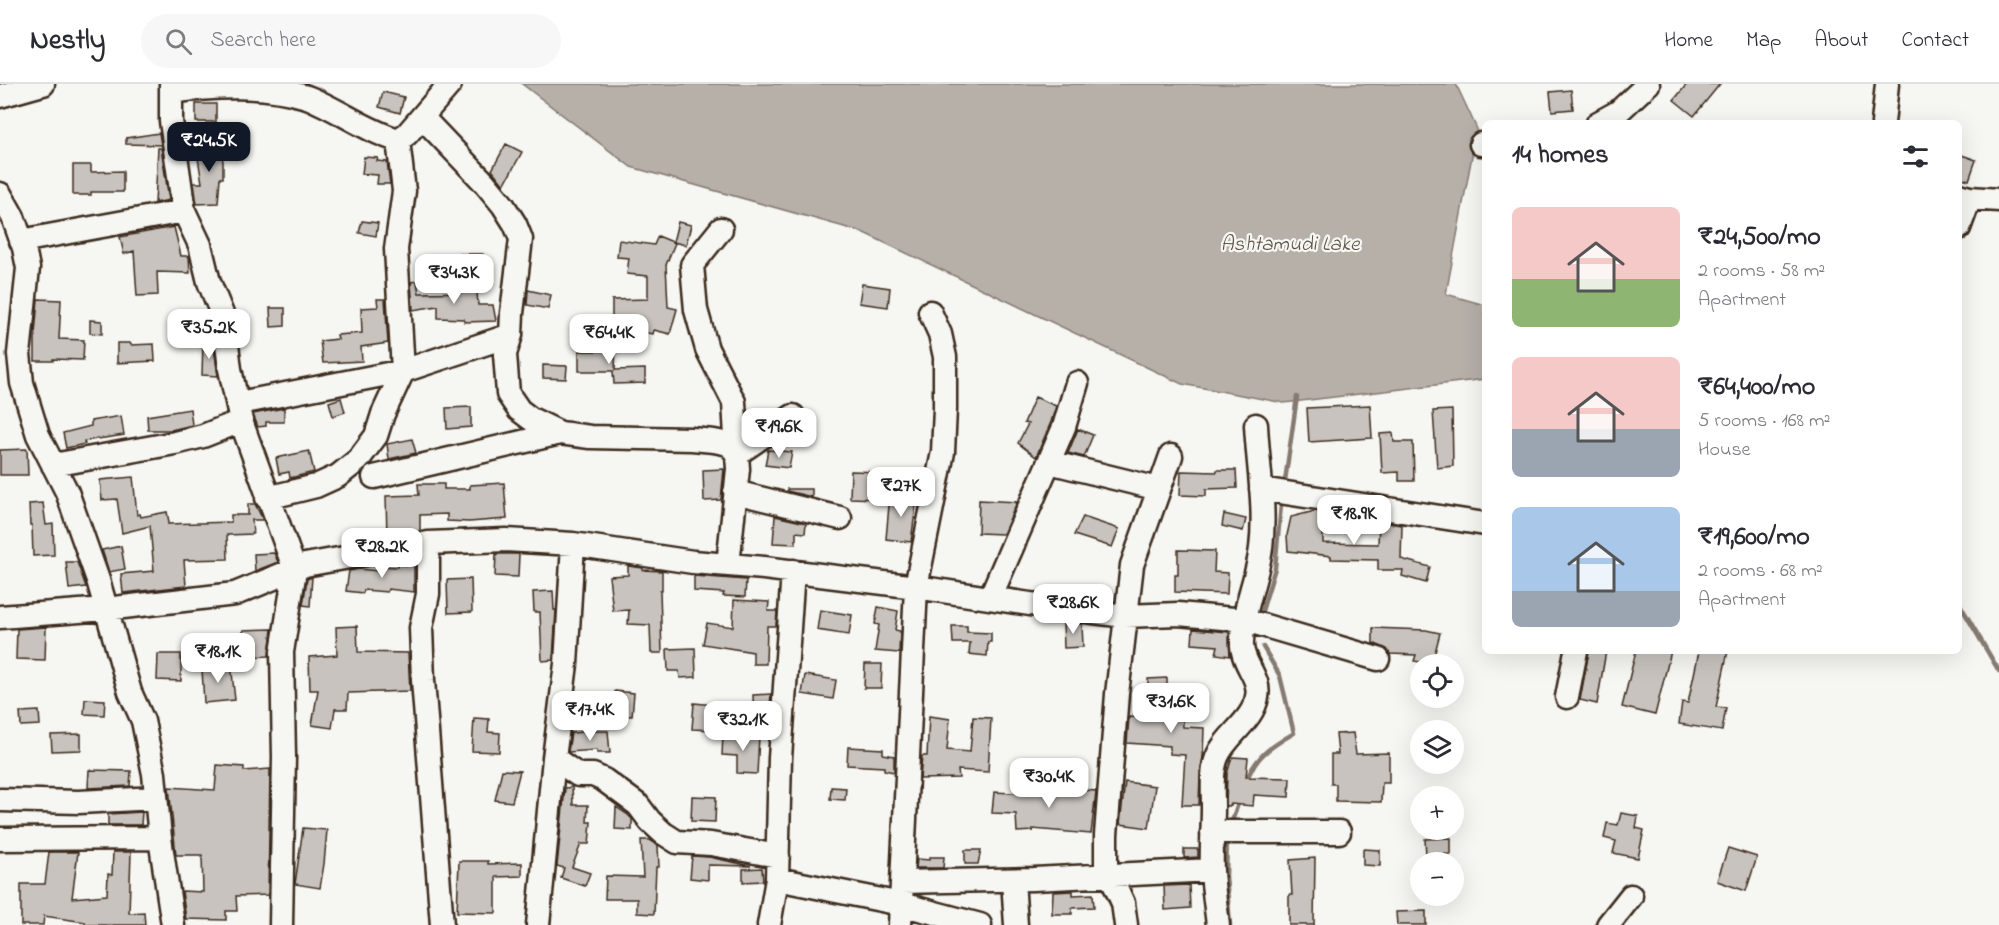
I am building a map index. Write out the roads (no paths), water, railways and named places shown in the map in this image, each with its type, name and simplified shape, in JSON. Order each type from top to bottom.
[{"type":"street","points":[[0,96],[43,84]]},
{"type":"street","points":[[398,140],[407,134],[450,84]]},
{"type":"street","points":[[1603,120],[1618,112],[1648,84]]},
{"type":"street","points":[[1883,120],[1887,84]]},
{"type":"street","points":[[281,925],[284,757],[282,652],[295,570],[267,498],[240,412],[230,369],[224,319],[209,282],[200,245],[184,211],[171,121],[171,88],[260,85],[279,88],[306,96],[379,134],[398,140]]},
{"type":"street","points":[[422,117],[503,205],[521,239],[511,334],[505,354],[508,394],[519,410],[531,419],[560,433],[590,437],[647,437],[714,441],[729,444],[737,454]]},
{"type":"street","points":[[267,498],[316,486],[339,476],[358,460],[376,436],[383,414],[403,371],[396,249],[404,191],[398,140]]},
{"type":"street","points":[[0,194],[13,217],[28,268],[19,354],[22,383],[38,435],[67,492],[98,580],[130,692],[143,721],[151,755],[173,925]]},
{"type":"street","points":[[1964,197],[1999,200]]},
{"type":"street","points":[[21,241],[184,211]]},
{"type":"street","points":[[721,229],[692,266],[696,310],[707,349],[734,402],[737,454],[728,565]]},
{"type":"street","points":[[901,903],[916,587],[943,452],[945,357],[940,334],[930,312]]},
{"type":"street","points":[[53,465],[203,436],[240,412],[403,371],[511,334]]},
{"type":"street","points":[[990,598],[1064,427],[1077,383]]},
{"type":"street","points":[[737,454],[793,416]]},
{"type":"street","points":[[1218,925],[1212,870],[1213,783],[1216,759],[1223,746],[1249,715],[1256,704],[1258,695],[1258,686],[1242,648],[1245,620],[1261,552],[1263,513],[1256,425]]},
{"type":"street","points":[[374,477],[560,433]]},
{"type":"street","points":[[1126,925],[1123,903],[1106,866],[1106,835],[1125,616],[1132,565],[1171,456]]},
{"type":"street","points":[[1049,462],[1160,489]]},
{"type":"street","points":[[1261,489],[1482,524]]},
{"type":"street","points":[[735,492],[840,518]]},
{"type":"street","points":[[0,617],[106,609],[236,594],[305,565],[428,543],[506,540],[573,544],[693,562],[793,571],[1125,616],[1178,614],[1245,620],[1378,659]]},
{"type":"street","points":[[428,543],[428,594],[421,628],[442,925]]},
{"type":"street","points":[[538,925],[554,758],[566,664],[573,544]]},
{"type":"street","points":[[770,925],[777,879],[782,725],[793,571]]},
{"type":"street","points":[[1567,697],[1575,654]]},
{"type":"street","points":[[554,758],[578,775],[593,775],[604,780],[638,805],[650,821],[676,842],[711,844],[778,856]]},
{"type":"street","points":[[0,800],[79,802],[156,798]]},
{"type":"street","points":[[1212,832],[1339,832]]},
{"type":"street","points":[[0,838],[160,838]]},
{"type":"street","points":[[901,903],[1013,880],[1212,870]]},
{"type":"street","points":[[777,879],[901,903],[980,925]]},
{"type":"street","points":[[1013,880],[1016,925]]},
{"type":"street","points":[[1608,925],[1631,896]]},
{"type":"water","name":"Ashtamudi Lake","points":[[522,84],[1456,84],[1477,129],[1446,294],[1482,304],[1482,379],[1284,403],[1182,384],[862,232],[631,167]]},
{"type":"waterway","points":[[1285,481],[1297,397]]},
{"type":"waterway","points":[[1262,618],[1261,614],[1275,568],[1281,505]]},
{"type":"waterway","points":[[1962,608],[1999,671]]},
{"type":"waterway","points":[[1246,782],[1259,758],[1294,733],[1280,676],[1263,647]]},
{"type":"waterway","points":[[1231,824],[1239,801]]},
{"type":"waterway","points":[[1227,838],[1226,876],[1230,925]]}]
